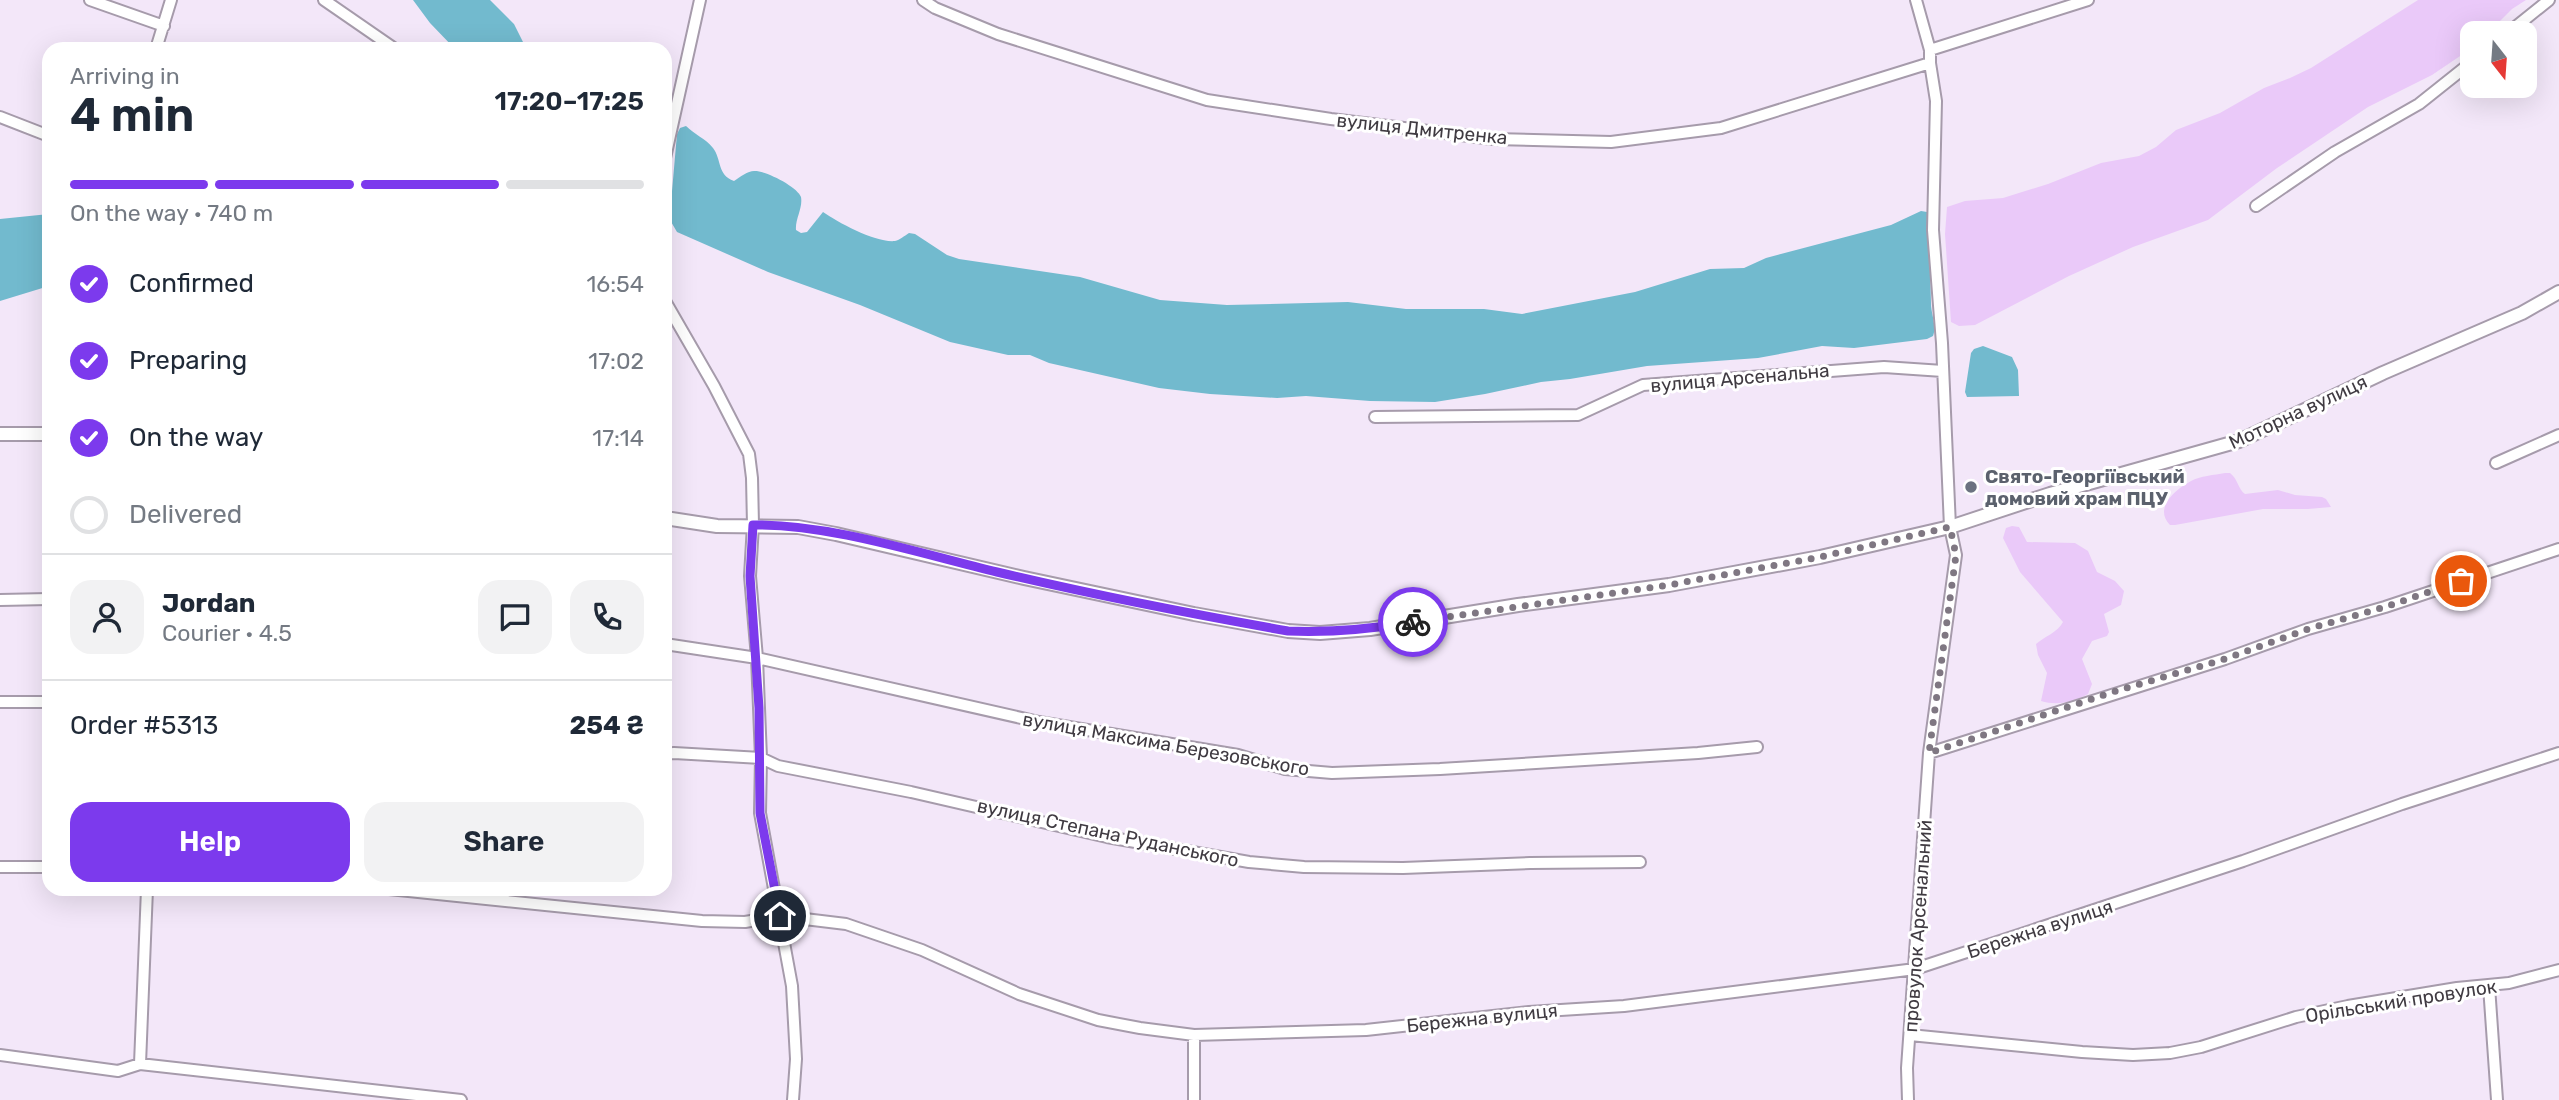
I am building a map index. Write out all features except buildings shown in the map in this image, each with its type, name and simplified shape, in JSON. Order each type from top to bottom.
[{"type":"street","points":[[90,0],[164,26]]},
{"type":"street","points":[[158,42],[171,0]]},
{"type":"street","points":[[324,0],[386,42]]},
{"type":"street","points":[[672,126],[700,0]]},
{"type":"street","name":"вулиця Дмитренка","points":[[923,0],[934,8],[998,34],[1207,100],[1493,139],[1611,142],[1721,128],[1930,62]]},
{"type":"street","name":"провулок Арсенальний","points":[[1908,1100],[1907,1068],[1929,753],[1956,555],[1950,527],[1933,230],[1936,101],[1930,50],[1916,0]]},
{"type":"street","points":[[1930,50],[2088,0]]},
{"type":"street","points":[[2523,21],[2549,0]]},
{"type":"street","points":[[2256,206],[2335,152],[2419,104],[2460,71]]},
{"type":"street","points":[[0,117],[42,133]]},
{"type":"street","name":"Моторна вулиця","points":[[672,519],[717,526],[798,527],[1024,578],[1288,631],[1320,633],[1370,629],[1518,605],[1669,585],[1820,557],[1950,527],[2050,494],[2239,441],[2383,373],[2522,313],[2559,292]]},
{"type":"street","points":[[672,313],[749,454],[753,525],[750,576],[757,658],[762,830],[793,998],[796,1059],[793,1100]]},
{"type":"street","name":"вулиця Арсенальна","points":[[1374,416],[1578,415],[1643,385],[1884,367],[1943,371]]},
{"type":"street","points":[[0,434],[42,434]]},
{"type":"street","points":[[2496,463],[2559,435]]},
{"type":"street","points":[[1929,753],[2559,550]]},
{"type":"street","points":[[0,600],[42,599]]},
{"type":"street","name":"вулиця Максима Березовського","points":[[672,645],[757,658],[1039,722],[1238,755],[1285,769],[1332,773],[1440,769],[1757,747]]},
{"type":"street","points":[[0,702],[42,702]]},
{"type":"street","name":"вулиця Степана Руданського","points":[[672,753],[761,758],[778,766],[911,792],[1107,837],[1249,862],[1304,867],[1403,868],[1640,862]]},
{"type":"street","name":"Бережна вулиця","points":[[457,896],[702,921],[745,922],[780,916],[846,924],[922,950],[1019,994],[1098,1020],[1194,1035],[1366,1030],[1529,1012],[1624,1006],[1915,969],[2559,753]]},
{"type":"street","points":[[0,867],[42,867]]},
{"type":"street","points":[[140,1064],[147,896]]},
{"type":"street","name":"Орільський провулок","points":[[1910,1035],[2082,1052],[2133,1055],[2170,1053],[2201,1047],[2296,1017],[2457,988],[2509,984],[2559,970]]},
{"type":"street","points":[[2489,986],[2497,1100]]},
{"type":"street","points":[[1194,1035],[1194,1100]]},
{"type":"street","points":[[0,1055],[118,1071],[140,1064],[461,1100]]},
{"type":"shaded area","points":[[2418,0],[2526,0],[2500,21],[2460,21],[2460,56],[2432,75],[2368,107],[2277,168],[2208,220],[2133,247],[2069,276],[1975,325],[1959,326],[1951,322],[1945,234],[1947,207],[1965,201],[2003,198],[2101,163],[2139,156],[2156,147],[2176,130],[2220,113],[2264,88],[2311,68]]},
{"type":"shaded area","points":[[2225,473],[2233,475],[2245,494],[2278,490],[2295,495],[2322,497],[2331,507],[2263,509],[2170,525],[2164,512],[2173,494],[2195,479]]},
{"type":"shaded area","points":[[2019,527],[2027,542],[2075,543],[2088,551],[2097,572],[2115,581],[2124,591],[2121,605],[2104,614],[2109,632],[2107,636],[2092,641],[2082,659],[2092,684],[2088,694],[2077,699],[2059,703],[2041,701],[2047,673],[2036,644],[2063,622],[2020,572],[2003,538],[2006,528]]},
{"type":"water","points":[[413,0],[490,0],[514,24],[523,42],[448,42]]},
{"type":"water","points":[[686,126],[707,142],[716,153],[722,171],[734,181],[749,172],[759,171],[781,180],[799,193],[801,205],[796,230],[801,233],[807,232],[823,212],[848,227],[878,239],[895,241],[909,233],[915,234],[947,255],[959,259],[1080,277],[1160,300],[1227,305],[1348,302],[1406,309],[1484,309],[1522,314],[1635,292],[1710,269],[1744,268],[1766,258],[1891,225],[1921,211],[1927,212],[1928,218],[1934,332],[1933,336],[1927,339],[1854,348],[1822,346],[1758,358],[1647,366],[1435,402],[1306,396],[1277,398],[1159,388],[1049,363],[1030,355],[1008,355],[950,342],[860,305],[768,272],[677,232],[672,223],[672,191],[677,134],[680,128]]},
{"type":"water","points":[[42,215],[42,288],[0,301],[0,219]]},
{"type":"water","points":[[1983,346],[2012,357],[2018,370],[2019,396],[1967,397],[1965,392],[1971,353]]},
{"type":"way so far","points":[[1413,622],[1669,585],[1820,557],[1950,527],[1956,555],[1929,753],[2461,581]]},
{"type":"place","name":"Свято-Георгіївський домовий храм ПЦУ","points":[[1971,487]]},
{"type":"route","points":[[780,916],[760,813],[757,658],[750,576],[753,525],[798,527],[836,534],[1024,578],[1288,631],[1320,633],[1413,622]]}]
